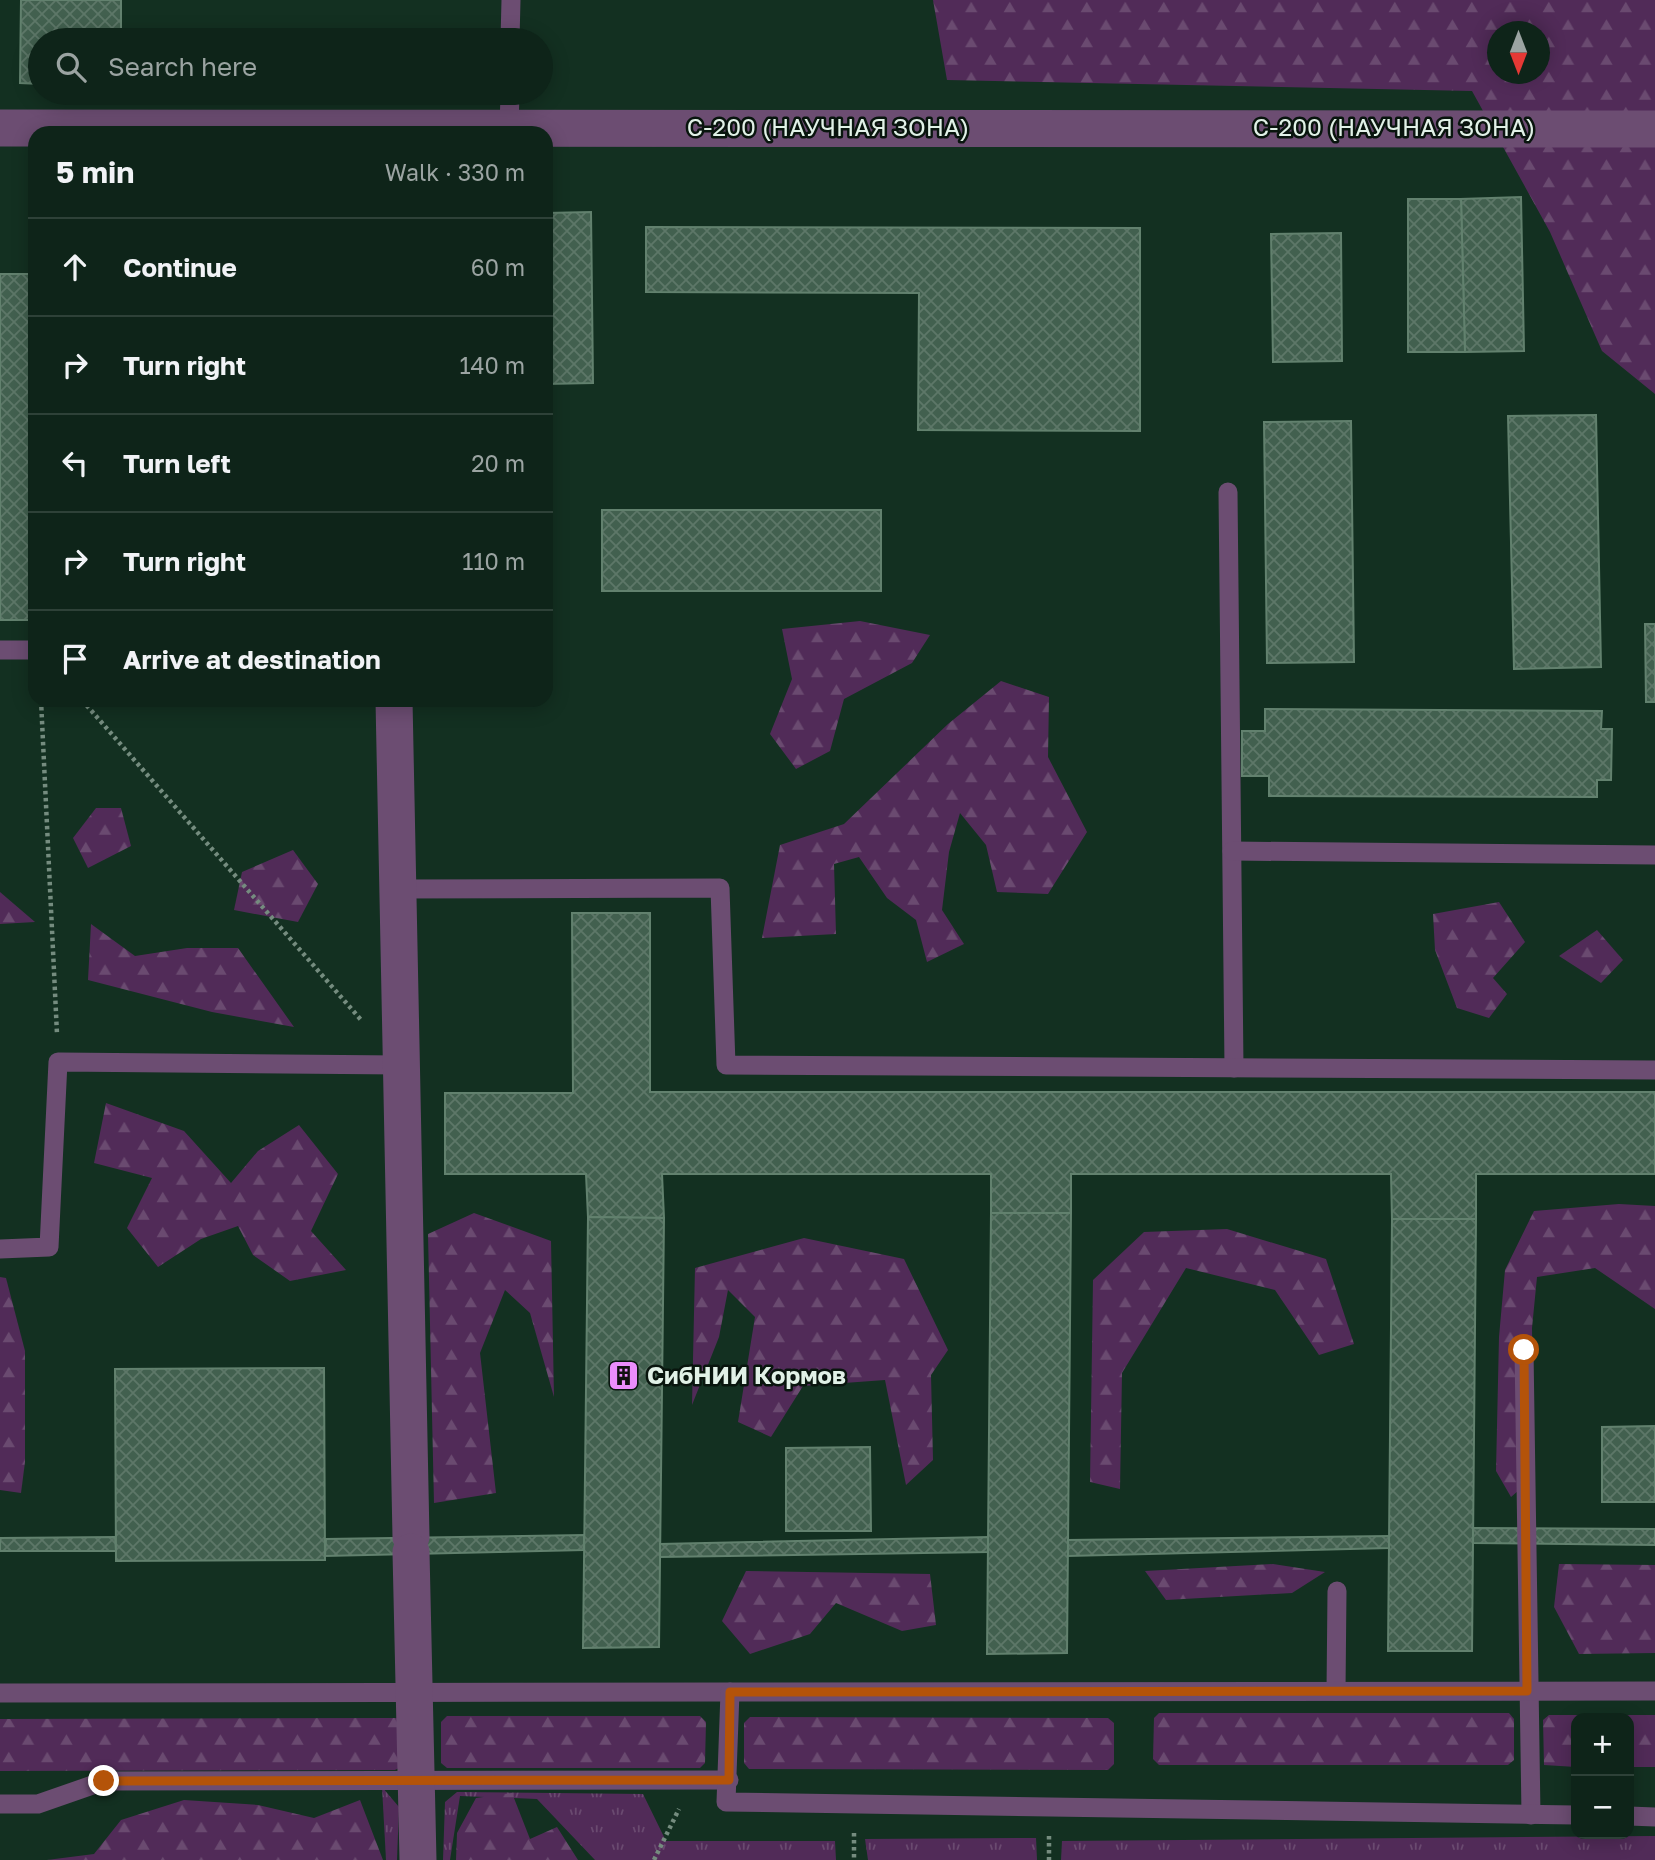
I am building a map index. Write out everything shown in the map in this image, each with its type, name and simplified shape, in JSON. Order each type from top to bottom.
[{"type":"street","name":"С-200 (НАУЧНАЯ ЗОНА)","points":[[407,126],[509,110],[1655,129]]},
{"type":"street","name":"С-200 (НАУЧНАЯ ЗОНА)","points":[[0,128],[28,128]]},
{"type":"street","points":[[394,707],[418,1860]]},
{"type":"lane","points":[[510,28],[511,0]]},
{"type":"lane","points":[[1228,492],[1234,1068]]},
{"type":"lane","points":[[0,650],[28,650]]},
{"type":"lane","points":[[1232,851],[1655,855]]},
{"type":"lane","points":[[397,889],[720,888],[726,1066],[1655,1070]]},
{"type":"lane","points":[[0,1249],[50,1247],[58,1062],[401,1066]]},
{"type":"lane","points":[[1524,1350],[1527,1691],[1531,1815]]},
{"type":"lane","points":[[1336,1691],[1338,1591]]},
{"type":"lane","points":[[0,1693],[1655,1691]]},
{"type":"lane","points":[[730,1692],[729,1780],[726,1802],[1571,1815]]},
{"type":"lane","points":[[0,1804],[38,1804],[104,1781],[729,1780]]},
{"type":"lane","points":[[1634,1816],[1655,1817]]},
{"type":"path","points":[[41,707],[58,1062]]},
{"type":"path","points":[[88,707],[401,1066]]},
{"type":"path","points":[[654,1860],[694,1780]]},
{"type":"green space","points":[[933,0],[1655,0],[1655,394],[1602,351],[1550,232],[1472,91],[947,80]]},
{"type":"green space","points":[[860,621],[930,635],[912,663],[844,699],[830,751],[796,769],[770,734],[792,679],[782,629]]},
{"type":"green space","points":[[1001,681],[1049,697],[1048,757],[1087,832],[1048,894],[997,892],[986,845],[960,813],[949,852],[942,910],[964,944],[927,962],[916,920],[887,898],[859,857],[834,864],[836,934],[762,938],[780,845],[844,824],[948,724]]},
{"type":"green space","points":[[96,808],[121,808],[131,846],[88,868],[73,838]]},
{"type":"green space","points":[[293,850],[318,884],[298,922],[234,910],[242,872]]},
{"type":"green space","points":[[0,892],[35,922],[0,924]]},
{"type":"green space","points":[[1499,902],[1525,942],[1493,978],[1507,994],[1489,1018],[1457,1008],[1435,950],[1433,914]]},
{"type":"green space","points":[[91,924],[135,956],[187,948],[238,948],[294,1027],[212,1012],[88,980]]},
{"type":"green space","points":[[1597,930],[1623,960],[1601,983],[1559,956]]},
{"type":"green space","points":[[106,1103],[184,1131],[231,1183],[258,1151],[299,1125],[338,1174],[311,1231],[346,1270],[290,1281],[253,1255],[238,1226],[201,1239],[158,1267],[127,1228],[152,1178],[94,1163]]},
{"type":"green space","points":[[1619,1204],[1655,1206],[1655,1309],[1595,1268],[1537,1277],[1532,1328],[1534,1477],[1511,1497],[1496,1471],[1499,1337],[1505,1270],[1534,1211]]},
{"type":"green space","points":[[474,1213],[551,1241],[554,1397],[530,1313],[505,1290],[480,1353],[496,1493],[434,1503],[428,1234]]},
{"type":"green space","points":[[1227,1229],[1326,1259],[1354,1344],[1319,1355],[1275,1290],[1186,1268],[1122,1373],[1120,1489],[1090,1482],[1093,1280],[1144,1232]]},
{"type":"green space","points":[[804,1238],[904,1259],[948,1350],[931,1375],[933,1460],[906,1485],[885,1380],[803,1386],[771,1437],[738,1422],[755,1317],[728,1290],[719,1337],[692,1405],[695,1268]]},
{"type":"green space","points":[[0,1277],[6,1278],[25,1351],[25,1462],[21,1493],[0,1490]]},
{"type":"green space","points":[[1273,1564],[1325,1572],[1292,1593],[1166,1600],[1145,1571]]},
{"type":"green space","points":[[1559,1564],[1655,1565],[1655,1653],[1579,1654],[1554,1607]]},
{"type":"green space","points":[[746,1571],[930,1574],[936,1625],[902,1631],[836,1603],[810,1634],[750,1654],[722,1621]]},
{"type":"green space","points":[[1159,1713],[1509,1713],[1514,1719],[1514,1760],[1508,1765],[1159,1765],[1153,1759],[1154,1718]]},
{"type":"green space","points":[[1549,1715],[1571,1715],[1571,1767],[1544,1765],[1543,1720]]},
{"type":"green space","points":[[1634,1715],[1655,1715],[1655,1767],[1634,1767]]},
{"type":"green space","points":[[447,1716],[700,1716],[706,1722],[705,1763],[700,1768],[447,1768],[441,1763],[441,1722]]},
{"type":"green space","points":[[750,1717],[1108,1718],[1114,1723],[1114,1764],[1108,1770],[749,1769],[744,1763],[744,1723]]},
{"type":"green space","points":[[0,1719],[400,1719],[399,1768],[395,1770],[0,1771]]},
{"type":"green space","points":[[382,1787],[399,1807],[397,1860],[386,1860]]},
{"type":"green space","points":[[457,1792],[643,1794],[666,1841],[835,1841],[836,1860],[595,1860],[537,1799],[460,1796],[450,1860],[443,1860],[445,1802]]},
{"type":"green space","points":[[512,1793],[530,1839],[557,1827],[578,1860],[456,1860],[457,1833],[476,1798]]},
{"type":"green space","points":[[184,1800],[258,1805],[314,1818],[360,1800],[383,1860],[47,1860],[94,1854],[121,1820]]},
{"type":"green space","points":[[1634,1836],[1655,1836],[1655,1860],[1061,1860],[1062,1841],[1571,1837],[1571,1839],[1634,1839]]},
{"type":"green space","points":[[1036,1838],[1037,1860],[868,1860],[865,1839]]},
{"type":"building","points":[[21,0],[121,0],[121,28],[28,28],[28,83],[20,83]]},
{"type":"building","points":[[1521,197],[1524,351],[1465,352],[1461,199]]},
{"type":"building","points":[[1408,199],[1461,199],[1465,352],[1408,352]]},
{"type":"building","points":[[591,212],[593,383],[553,384],[553,213]]},
{"type":"building","points":[[646,227],[1140,228],[1140,431],[918,430],[919,293],[646,292]]},
{"type":"building","points":[[1341,233],[1342,361],[1273,362],[1271,234]]},
{"type":"building","points":[[0,274],[28,274],[28,620],[0,620]]},
{"type":"building","points":[[1596,415],[1601,667],[1514,669],[1508,416]]},
{"type":"building","points":[[1351,421],[1354,662],[1267,663],[1264,422]]},
{"type":"building","points":[[602,510],[881,510],[881,591],[602,591]]},
{"type":"building","points":[[1645,624],[1655,624],[1655,702],[1646,702]]},
{"type":"building","points":[[1265,709],[1602,711],[1601,729],[1612,729],[1611,780],[1597,780],[1597,797],[1269,796],[1269,776],[1242,776],[1242,731],[1265,731]]},
{"type":"building","points":[[572,913],[650,913],[650,1092],[1655,1092],[1655,1174],[1476,1174],[1476,1219],[1392,1219],[1391,1174],[1071,1174],[1071,1213],[991,1213],[991,1174],[662,1174],[664,1218],[588,1217],[586,1174],[445,1174],[445,1093],[573,1093]]},
{"type":"building","points":[[991,1213],[1071,1213],[1067,1653],[987,1654]]},
{"type":"building","name":"СибНИИ Кормов","points":[[588,1217],[664,1218],[659,1647],[583,1648]]},
{"type":"building","points":[[1392,1219],[1476,1219],[1472,1651],[1388,1651]]},
{"type":"building","points":[[324,1368],[325,1560],[116,1561],[115,1369]]},
{"type":"building","points":[[1655,1426],[1655,1502],[1602,1502],[1602,1427]]},
{"type":"building","points":[[870,1447],[871,1531],[786,1531],[786,1448]]},
{"type":"building","points":[[1473,1528],[1655,1529],[1655,1545],[1473,1543]]},
{"type":"building","points":[[584,1535],[584,1550],[325,1556],[326,1539]]},
{"type":"building","points":[[1389,1536],[1389,1548],[1068,1556],[1068,1540]]},
{"type":"building","points":[[115,1537],[116,1551],[0,1551],[0,1538]]},
{"type":"building","points":[[988,1537],[988,1552],[660,1557],[660,1544]]},
{"type":"place","name":"СибНИИ Кормов","points":[[624,1376]]},
{"type":"route","points":[[104,1781],[729,1780],[730,1692],[1527,1691],[1524,1350]]}]
